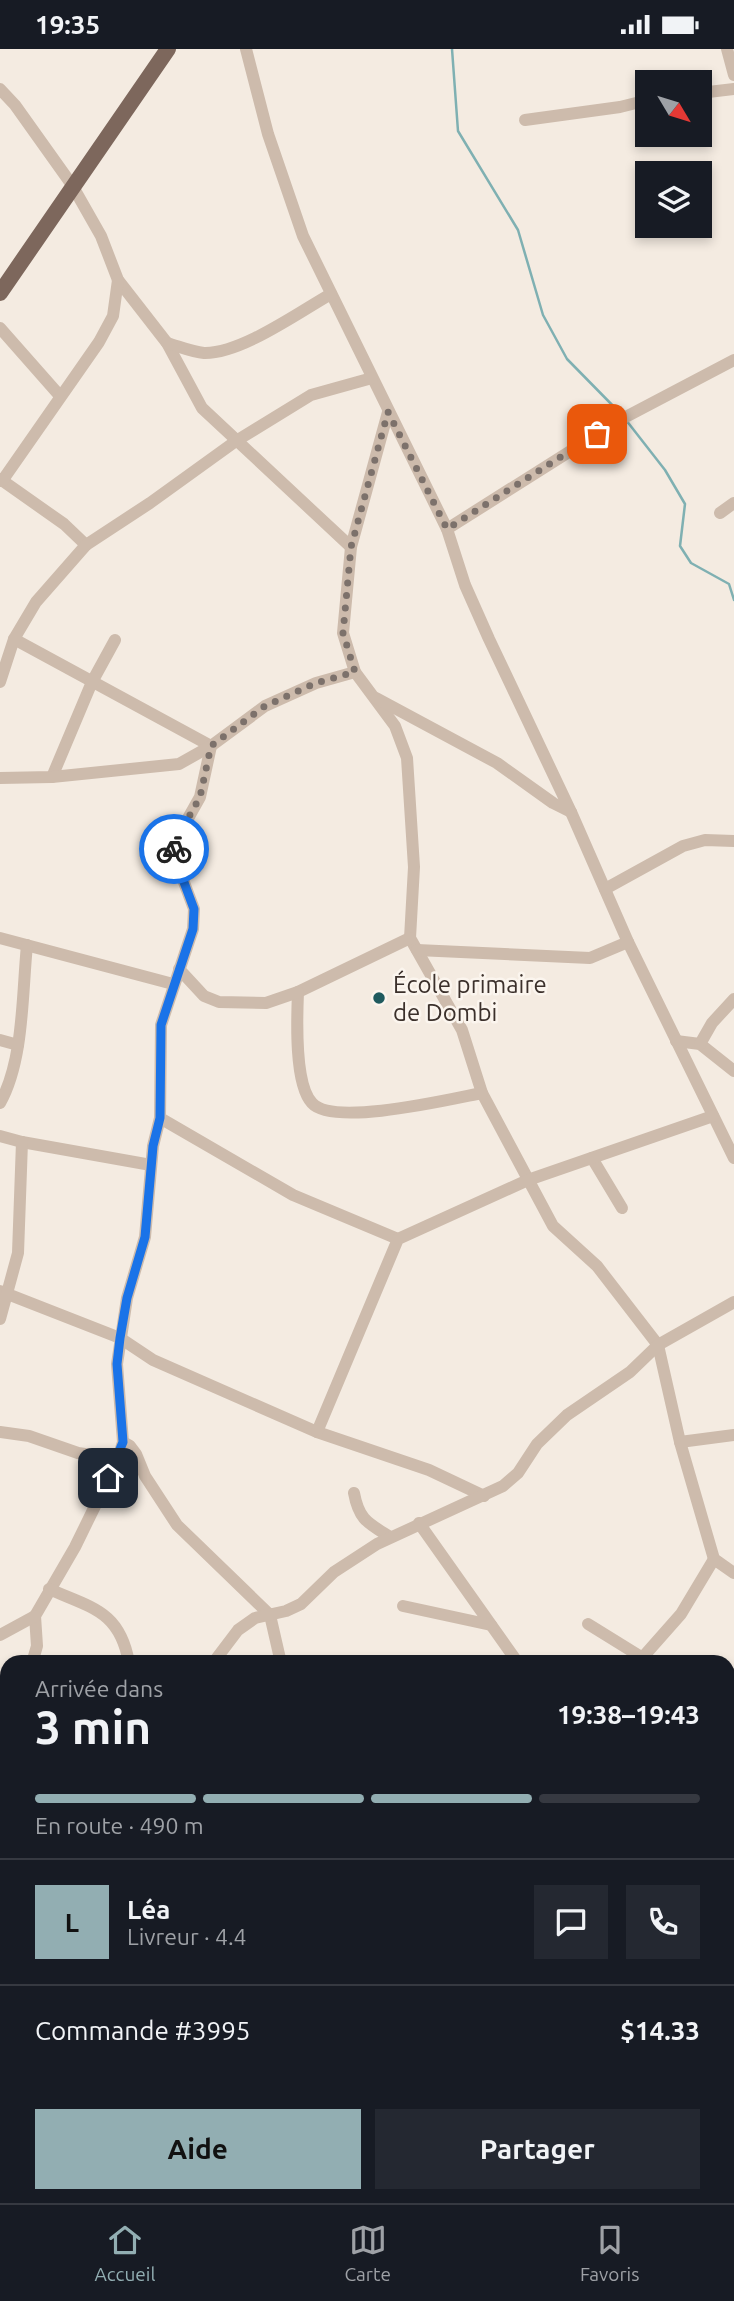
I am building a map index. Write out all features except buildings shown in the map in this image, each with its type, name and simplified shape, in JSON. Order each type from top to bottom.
[{"type":"main road","points":[[0,293],[168,49]]},
{"type":"street","points":[[246,49],[268,134],[303,236],[447,529],[469,595],[571,811],[628,942],[734,1158]]},
{"type":"street","points":[[727,49],[734,75]]},
{"type":"street","points":[[0,89],[15,105],[72,185],[101,236],[118,280],[167,344],[202,408],[351,547]]},
{"type":"street","points":[[712,92],[734,89]]},
{"type":"street","points":[[525,120],[635,103]]},
{"type":"street","points":[[86,545],[64,524],[1,480],[99,342],[113,316],[118,280]]},
{"type":"street","points":[[167,344],[204,353],[222,350],[260,336],[331,293]]},
{"type":"street","points":[[0,328],[60,396]]},
{"type":"street","points":[[447,529],[618,421],[734,360]]},
{"type":"street","points":[[0,682],[14,639],[36,602],[86,545],[236,441],[312,394],[372,379]]},
{"type":"street","points":[[388,412],[351,547],[343,633],[355,672],[395,726],[407,758],[414,867],[414,944],[462,1030],[482,1093],[553,1226],[597,1266],[658,1345],[680,1442],[714,1559],[734,1573]]},
{"type":"street","points":[[720,513],[734,503]]},
{"type":"street","points":[[14,639],[211,746]]},
{"type":"street","points":[[52,777],[92,682],[115,640]]},
{"type":"street","points":[[0,778],[52,777],[179,764],[211,746],[265,706],[316,683],[355,672]]},
{"type":"street","points":[[373,696],[497,763],[553,803],[571,811]]},
{"type":"street","points":[[34,1655],[37,1646],[35,1616],[75,1547],[118,1459],[123,1442],[117,1364],[127,1298],[145,1237],[153,1146],[160,1118],[161,1025],[193,929],[194,909],[173,853],[177,838],[200,797],[211,746]]},
{"type":"street","points":[[605,888],[683,846],[705,840],[734,841]]},
{"type":"street","points":[[0,938],[173,984]]},
{"type":"street","points":[[179,969],[204,996],[219,1002],[266,1003],[414,944],[590,958],[628,942]]},
{"type":"street","points":[[0,1103],[18,1045],[27,945]]},
{"type":"street","points":[[298,992],[296,1043],[306,1096],[313,1106],[325,1110],[386,1111],[482,1093]]},
{"type":"street","points":[[700,1044],[712,1023],[734,999]]},
{"type":"street","points":[[0,1040],[18,1045]]},
{"type":"street","points":[[676,1041],[700,1044],[734,1071]]},
{"type":"street","points":[[317,1432],[398,1239],[528,1180],[713,1116]]},
{"type":"street","points":[[160,1118],[293,1195],[398,1239]]},
{"type":"street","points":[[0,1136],[151,1165]]},
{"type":"street","points":[[0,1319],[4,1292],[18,1252],[22,1142]]},
{"type":"street","points":[[592,1158],[622,1208]]},
{"type":"street","points":[[4,1292],[120,1338],[153,1360],[317,1432],[429,1470],[484,1496]]},
{"type":"street","points":[[219,1655],[238,1629],[255,1618],[286,1611],[301,1604],[334,1572],[390,1537],[503,1486],[518,1473],[537,1444],[567,1415],[630,1372],[658,1345],[734,1302]]},
{"type":"street","points":[[0,1432],[30,1436],[78,1453],[118,1459]]},
{"type":"street","points":[[680,1442],[734,1435]]},
{"type":"street","points":[[123,1442],[130,1445],[136,1454],[145,1476],[177,1525],[270,1615],[279,1655]]},
{"type":"street","points":[[354,1493],[357,1510],[366,1522],[390,1537]]},
{"type":"street","points":[[419,1523],[512,1655]]},
{"type":"street","points":[[651,1655],[681,1614],[714,1559]]},
{"type":"street","points":[[49,1589],[99,1611],[117,1627],[126,1644],[128,1655]]},
{"type":"street","points":[[403,1607],[491,1625]]},
{"type":"street","points":[[0,1635],[35,1616]]},
{"type":"street","points":[[588,1624],[639,1655]]},
{"type":"street","points":[[507,1655],[509,1650]]},
{"type":"waterway","points":[[452,49],[458,131],[518,230],[543,315],[567,359],[622,415]]},
{"type":"waterway","points":[[626,420],[665,470],[685,504],[680,546],[691,563],[729,584],[734,600]]},
{"type":"way so far","points":[[174,849],[177,838],[200,797],[211,746],[265,706],[316,683],[355,672],[343,633],[351,547],[388,412],[447,529],[597,434]]},
{"type":"place","name":"École primaire de Dombi","points":[[379,998]]},
{"type":"route","points":[[108,1478],[123,1442],[117,1364],[127,1298],[145,1237],[153,1146],[160,1118],[161,1025],[193,929],[194,909],[173,853],[174,849]]}]
